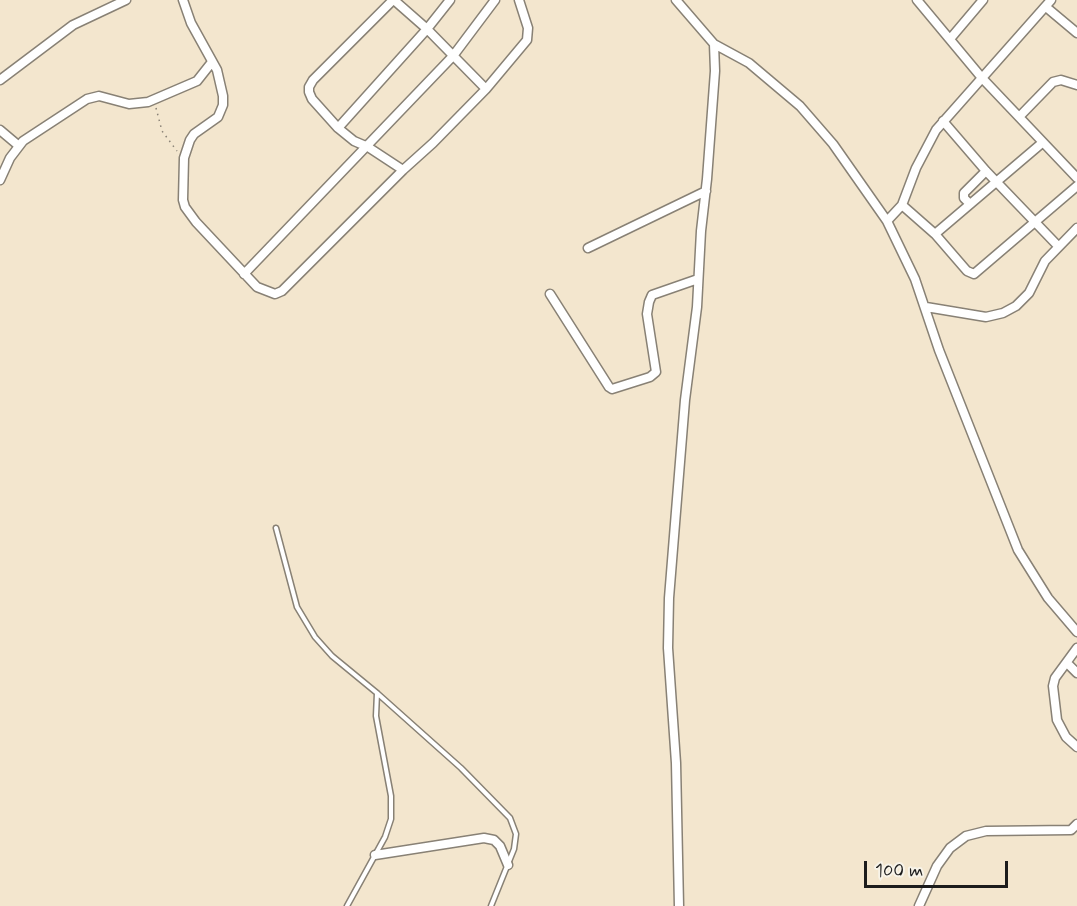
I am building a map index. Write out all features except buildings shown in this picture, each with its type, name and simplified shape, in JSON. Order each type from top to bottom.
[{"type":"street","points":[[0,80],[73,25],[126,0]]},
{"type":"street","points":[[183,0],[191,23],[217,70],[222,85],[222,105],[215,120],[194,134],[184,158],[182,188],[185,207],[196,222],[257,287],[265,292],[279,293],[486,89],[527,40],[528,28],[519,0]]},
{"type":"street","points":[[403,170],[368,147],[354,141],[338,128],[312,99],[309,87],[313,80],[394,0],[427,29],[486,89]]},
{"type":"street","points":[[338,128],[450,0]]},
{"type":"street","points":[[244,274],[453,56],[495,0]]},
{"type":"street","points":[[676,0],[714,44],[749,63],[800,106],[833,144],[887,221],[915,279],[973,442],[1018,550],[1048,598],[1077,632]]},
{"type":"street","points":[[917,0],[982,78],[1077,178]]},
{"type":"street","points":[[950,39],[983,0]]},
{"type":"street","points":[[887,221],[902,205],[930,139],[943,121],[1049,3],[1077,33]]},
{"type":"street","points":[[679,906],[676,763],[668,648],[669,598],[685,400],[697,307],[715,71],[714,44]]},
{"type":"street","points":[[0,180],[10,158],[31,134],[87,99],[99,96],[129,104],[143,104],[198,81],[212,62]]},
{"type":"street","points":[[1019,117],[1053,82],[1061,80],[1077,85]]},
{"type":"street","points":[[943,121],[986,171],[1058,246]]},
{"type":"street","points":[[0,130],[19,146]]},
{"type":"street","points":[[935,234],[1042,143]]},
{"type":"street","points":[[970,204],[964,198],[964,193],[986,171]]},
{"type":"street","points":[[902,205],[935,234],[966,271],[974,274],[1077,186]]},
{"type":"street","points":[[588,248],[705,191]]},
{"type":"street","points":[[926,307],[986,317],[1003,313],[1016,306],[1029,293],[1045,261],[1077,228]]},
{"type":"street","points":[[550,294],[612,389],[650,377],[656,372],[647,314],[652,295],[698,279]]},
{"type":"street","points":[[1077,648],[1055,678],[1053,686],[1056,720],[1066,737],[1077,747]]},
{"type":"street","points":[[1067,663],[1077,673]]},
{"type":"street","points":[[919,906],[937,866],[950,848],[966,837],[986,831],[1075,828]]},
{"type":"street","points":[[375,855],[484,838],[494,840],[500,846],[508,865]]},
{"type":"lane","points":[[276,528],[297,607],[302,618],[327,651],[461,768],[510,818],[514,826],[516,842],[491,906]]},
{"type":"lane","points":[[347,906],[389,828],[392,811],[376,716],[377,693]]},
{"type":"path","points":[[154,100],[162,131],[171,145],[184,158]]}]
